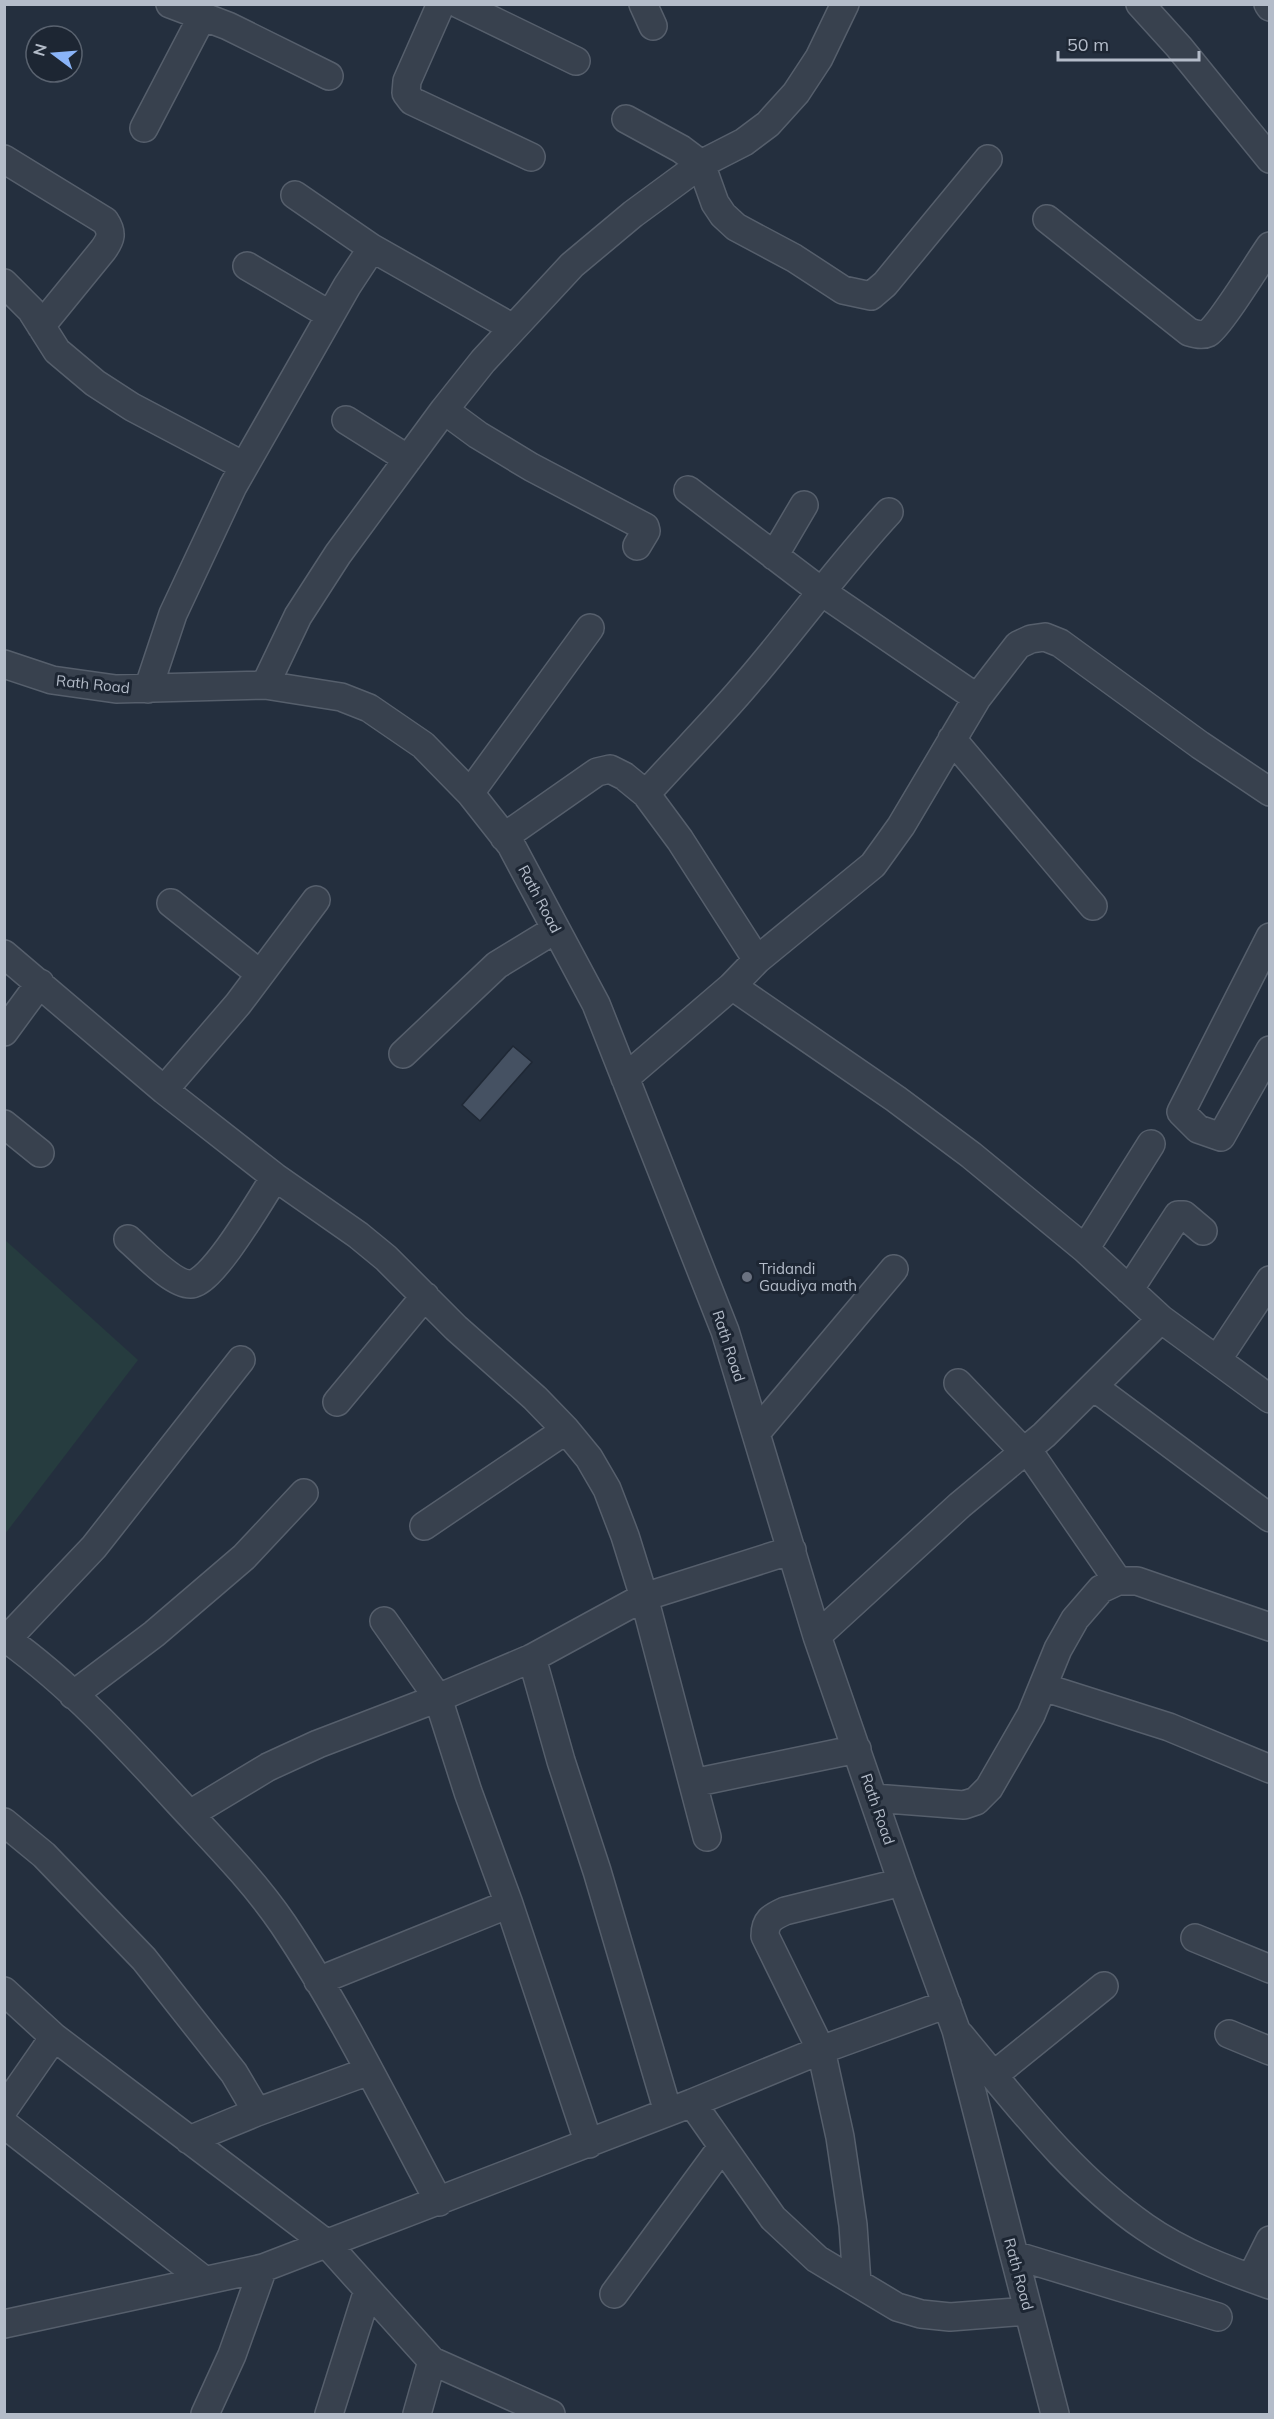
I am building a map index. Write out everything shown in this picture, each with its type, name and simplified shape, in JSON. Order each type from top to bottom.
[{"type":"street","points":[[170,4],[228,26],[329,76]]},
{"type":"street","points":[[441,4],[406,81],[406,93],[412,101],[531,157]]},
{"type":"street","points":[[459,4],[576,61]]},
{"type":"street","points":[[265,685],[298,616],[339,554],[444,410],[483,361],[572,265],[633,214],[701,164],[744,141],[775,116],[796,93],[819,58],[845,4]]},
{"type":"street","points":[[1140,4],[1179,47],[1269,159]]},
{"type":"street","points":[[144,128],[202,17]]},
{"type":"street","points":[[626,119],[681,149],[701,164],[715,203],[723,215],[736,227],[794,258],[843,290],[871,296],[885,284],[988,159]]},
{"type":"street","points":[[4,159],[105,221],[111,230],[107,244],[41,326]]},
{"type":"street","points":[[295,195],[372,248],[513,328]]},
{"type":"street","points":[[1047,219],[1189,332],[1198,335],[1207,333],[1219,320],[1269,246]]},
{"type":"street","points":[[148,689],[174,614],[244,466],[330,315],[372,248]]},
{"type":"street","points":[[247,266],[330,315]]},
{"type":"street","points":[[4,283],[31,310],[57,351],[95,383],[132,407],[244,466]]},
{"type":"street","points":[[444,410],[478,435],[531,467],[645,527],[646,531],[637,546]]},
{"type":"street","points":[[346,420],[408,459]]},
{"type":"street","points":[[688,490],[822,592],[977,698]]},
{"type":"street","points":[[774,556],[804,505]]},
{"type":"street","points":[[646,794],[747,683],[822,592],[844,561],[889,512]]},
{"type":"street","points":[[470,793],[590,628]]},
{"type":"street","points":[[625,1078],[732,986],[757,960],[873,865],[901,826],[977,698],[1018,645],[1031,639],[1045,637],[1060,643],[1200,746],[1269,792]]},
{"type":"street","name":"Rath Road","points":[[4,664],[52,680],[116,688],[265,685],[341,697],[369,708],[423,745],[470,793],[511,845],[596,1004],[725,1331],[817,1636],[956,2030],[1055,2415]]},
{"type":"street","points":[[952,740],[1093,906]]},
{"type":"street","points":[[504,837],[597,772],[610,769],[624,776],[646,794],[680,840],[757,960]]},
{"type":"street","points":[[164,1090],[238,1004],[316,900]]},
{"type":"street","points":[[171,903],[260,975]]},
{"type":"street","points":[[403,1054],[497,965],[556,929]]},
{"type":"street","points":[[1269,937],[1181,1112],[1198,1129],[1221,1137],[1269,1050]]},
{"type":"street","points":[[4,954],[164,1090],[275,1177],[386,1258],[456,1328],[535,1398],[589,1458],[606,1489],[626,1536],[707,1837]]},
{"type":"street","points":[[4,1032],[40,983]]},
{"type":"street","points":[[732,986],[896,1099],[962,1148],[1085,1250],[1161,1319],[1269,1399]]},
{"type":"street","points":[[4,1124],[40,1153]]},
{"type":"street","points":[[1085,1250],[1152,1144]]},
{"type":"street","points":[[128,1239],[176,1281],[190,1285],[200,1282],[215,1268],[275,1177]]},
{"type":"street","points":[[1129,1290],[1178,1215],[1185,1215],[1203,1231]]},
{"type":"street","points":[[756,1433],[894,1269]]},
{"type":"street","points":[[1217,1360],[1269,1280]]},
{"type":"street","points":[[337,1402],[425,1296]]},
{"type":"street","points":[[817,1636],[960,1505],[1026,1450],[1094,1387],[1161,1319]]},
{"type":"street","points":[[241,1360],[94,1547],[6,1638],[34,1659],[122,1741],[242,1871],[276,1915],[318,1981],[439,2202]]},
{"type":"street","points":[[958,1383],[1026,1450],[1118,1581]]},
{"type":"street","points":[[1094,1387],[1269,1518]]},
{"type":"street","points":[[424,1526],[566,1430]]},
{"type":"street","points":[[73,1695],[154,1634],[244,1557],[304,1494]]},
{"type":"street","points":[[190,1814],[268,1767],[318,1744],[438,1698],[532,1658],[644,1598],[792,1550]]},
{"type":"street","points":[[874,1798],[964,1805],[976,1801],[989,1788],[1031,1715],[1058,1649],[1075,1619],[1101,1589],[1118,1581],[1137,1581],[1269,1628]]},
{"type":"street","points":[[384,1622],[438,1698],[589,2144]]},
{"type":"street","points":[[532,1658],[561,1761],[680,2108],[722,2147],[773,2218],[817,2259],[897,2307],[921,2314],[950,2317],[1028,2311]]},
{"type":"street","points":[[1043,1687],[1169,1727],[1269,1769]]},
{"type":"street","points":[[693,1784],[857,1749]]},
{"type":"street","points":[[4,1822],[44,1855],[144,1959],[234,2073],[257,2112]]},
{"type":"street","points":[[857,2283],[854,2225],[840,2136],[821,2050],[765,1936],[765,1926],[769,1919],[785,1911],[902,1882]]},
{"type":"street","points":[[318,1981],[509,1904]]},
{"type":"street","points":[[1195,1938],[1269,1969]]},
{"type":"street","points":[[994,2075],[1104,1986]]},
{"type":"street","points":[[4,1992],[54,2037],[327,2244],[432,2361],[551,2415]]},
{"type":"street","points":[[4,2324],[263,2268],[589,2144],[821,2050],[947,2004]]},
{"type":"street","points":[[956,2030],[1064,2158],[1110,2200],[1146,2228],[1192,2253],[1260,2282],[1269,2240]]},
{"type":"street","points":[[1229,2034],[1269,2051]]},
{"type":"street","points":[[4,2109],[54,2037]]},
{"type":"street","points":[[189,2140],[257,2112],[369,2071]]},
{"type":"street","points":[[4,2124],[204,2280]]},
{"type":"street","points":[[614,2294],[722,2147]]},
{"type":"street","points":[[1014,2255],[1218,2317]]},
{"type":"street","points":[[205,2415],[232,2355],[263,2268]]},
{"type":"street","points":[[329,2415],[368,2290]]},
{"type":"street","points":[[417,2415],[432,2361]]},
{"type":"green space","points":[[5,1240],[138,1360],[5,1534]]},
{"type":"building","points":[[513,1046],[532,1062],[480,1121],[462,1105]]},
{"type":"place","name":"Tridandi Gaudiya math","points":[[747,1277]]}]
